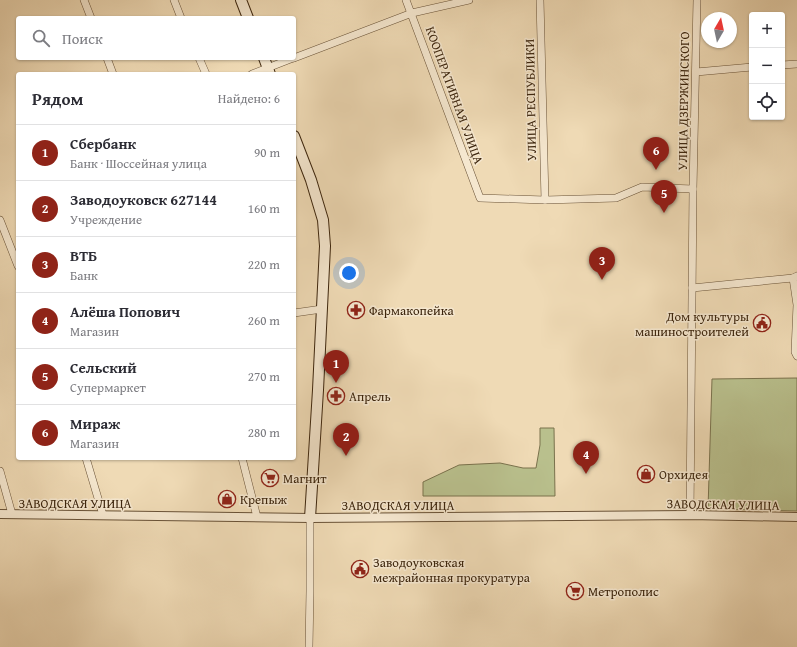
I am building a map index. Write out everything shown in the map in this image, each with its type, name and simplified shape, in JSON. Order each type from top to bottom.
[{"type":"main road","points":[[241,0],[247,16]]},
{"type":"main road","points":[[296,141],[311,180],[323,220],[325,246],[319,377],[310,518]]},
{"type":"street","points":[[84,0],[90,16]]},
{"type":"street","points":[[174,0],[181,16]]},
{"type":"street","name":"КООПЕРАТИВНАЯ УЛИЦА","points":[[406,0],[480,198],[545,200]]},
{"type":"street","points":[[296,57],[412,13],[469,0]]},
{"type":"street","name":"УЛИЦА РЕСПУБЛИКИ","points":[[540,0],[545,200]]},
{"type":"street","name":"УЛИЦА ДЗЕРЖИНСКОГО","points":[[690,515],[693,189],[697,0]]},
{"type":"street","points":[[108,60],[112,72]]},
{"type":"street","points":[[200,60],[205,72]]},
{"type":"street","points":[[256,72],[287,60]]},
{"type":"street","points":[[785,65],[797,64]]},
{"type":"street","points":[[696,72],[749,67]]},
{"type":"street","points":[[545,200],[616,198],[642,187],[693,189]]},
{"type":"street","points":[[0,220],[16,261]]},
{"type":"street","points":[[692,288],[795,277],[797,305],[795,352],[797,356]]},
{"type":"street","points":[[296,313],[322,309]]},
{"type":"street","points":[[87,460],[103,515]]},
{"type":"street","points":[[243,460],[257,517]]},
{"type":"street","points":[[0,471],[12,514]]},
{"type":"street","name":"ЗАВОДСКАЯ УЛИЦА","points":[[0,514],[310,518],[690,515],[797,517]]},
{"type":"street","points":[[309,647],[310,518]]},
{"type":"green space","points":[[797,378],[797,511],[708,509],[712,379]]},
{"type":"green space","points":[[540,428],[554,428],[555,496],[423,496],[423,482],[459,465],[500,463],[523,468],[536,468],[540,445]]},
{"type":"place","name":"Мираж","points":[[656,170]]},
{"type":"place","name":"Сельский","points":[[664,213]]},
{"type":"place","name":"ВТБ","points":[[602,280]]},
{"type":"place","name":"Фармакопейка","points":[[356,310]]},
{"type":"place","name":"Дом культуры машиностроителей","points":[[762,323]]},
{"type":"place","name":"Сбербанк","points":[[336,383]]},
{"type":"place","name":"Апрель","points":[[336,396]]},
{"type":"place","name":"Заводоуковск 627144","points":[[346,456]]},
{"type":"place","name":"Алёша Попович","points":[[586,474]]},
{"type":"place","name":"Орхидея","points":[[646,474]]},
{"type":"place","name":"Магнит","points":[[270,478]]},
{"type":"place","name":"Крепыж","points":[[227,499]]},
{"type":"place","name":"Заводоуковская межрайонная прокуратура","points":[[360,569]]},
{"type":"place","name":"Метрополис","points":[[575,591]]}]
